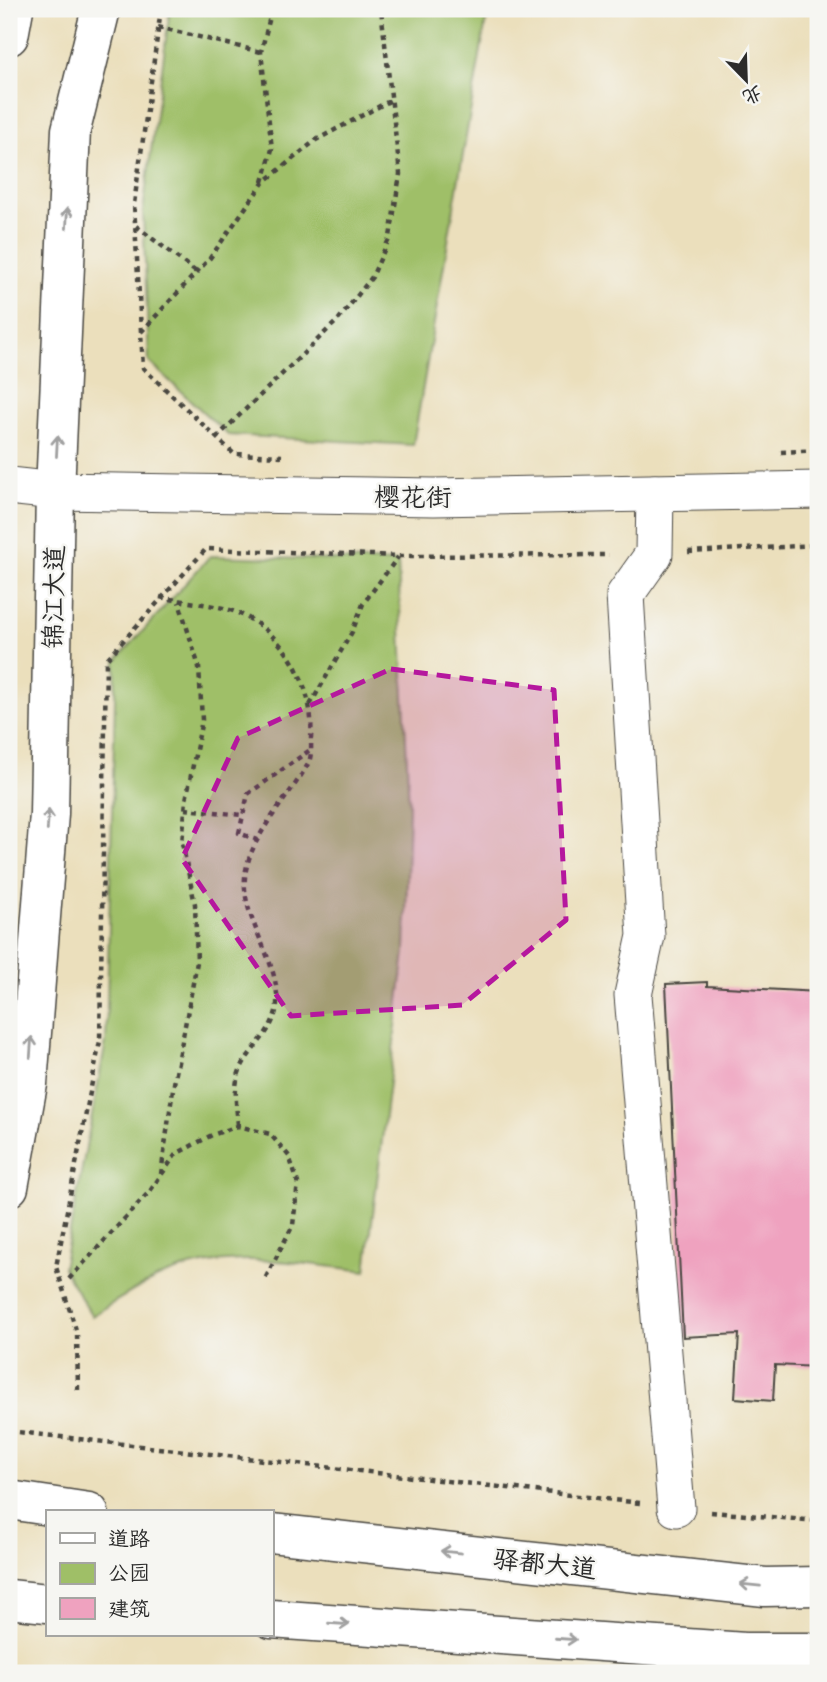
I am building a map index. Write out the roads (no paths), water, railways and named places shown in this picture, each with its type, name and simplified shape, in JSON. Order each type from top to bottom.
[{"type":"main road","points":[[9,36],[14,9]]},
{"type":"main road","name":"锦江大道","points":[[9,1187],[28,1084],[49,814],[55,491],[71,130],[101,9]]},
{"type":"main road","points":[[9,1500],[76,1510]]},
{"type":"main road","name":"驿都大道","points":[[273,1533],[765,1587],[818,1586]]},
{"type":"main road","points":[[9,1599],[46,1603]]},
{"type":"main road","points":[[273,1619],[745,1652],[818,1652]]},
{"type":"street","name":"樱花街","points":[[9,486],[55,491],[434,497],[655,493],[817,486]]},
{"type":"street","points":[[655,493],[654,554],[625,595],[646,936],[633,995],[676,1508]]}]
